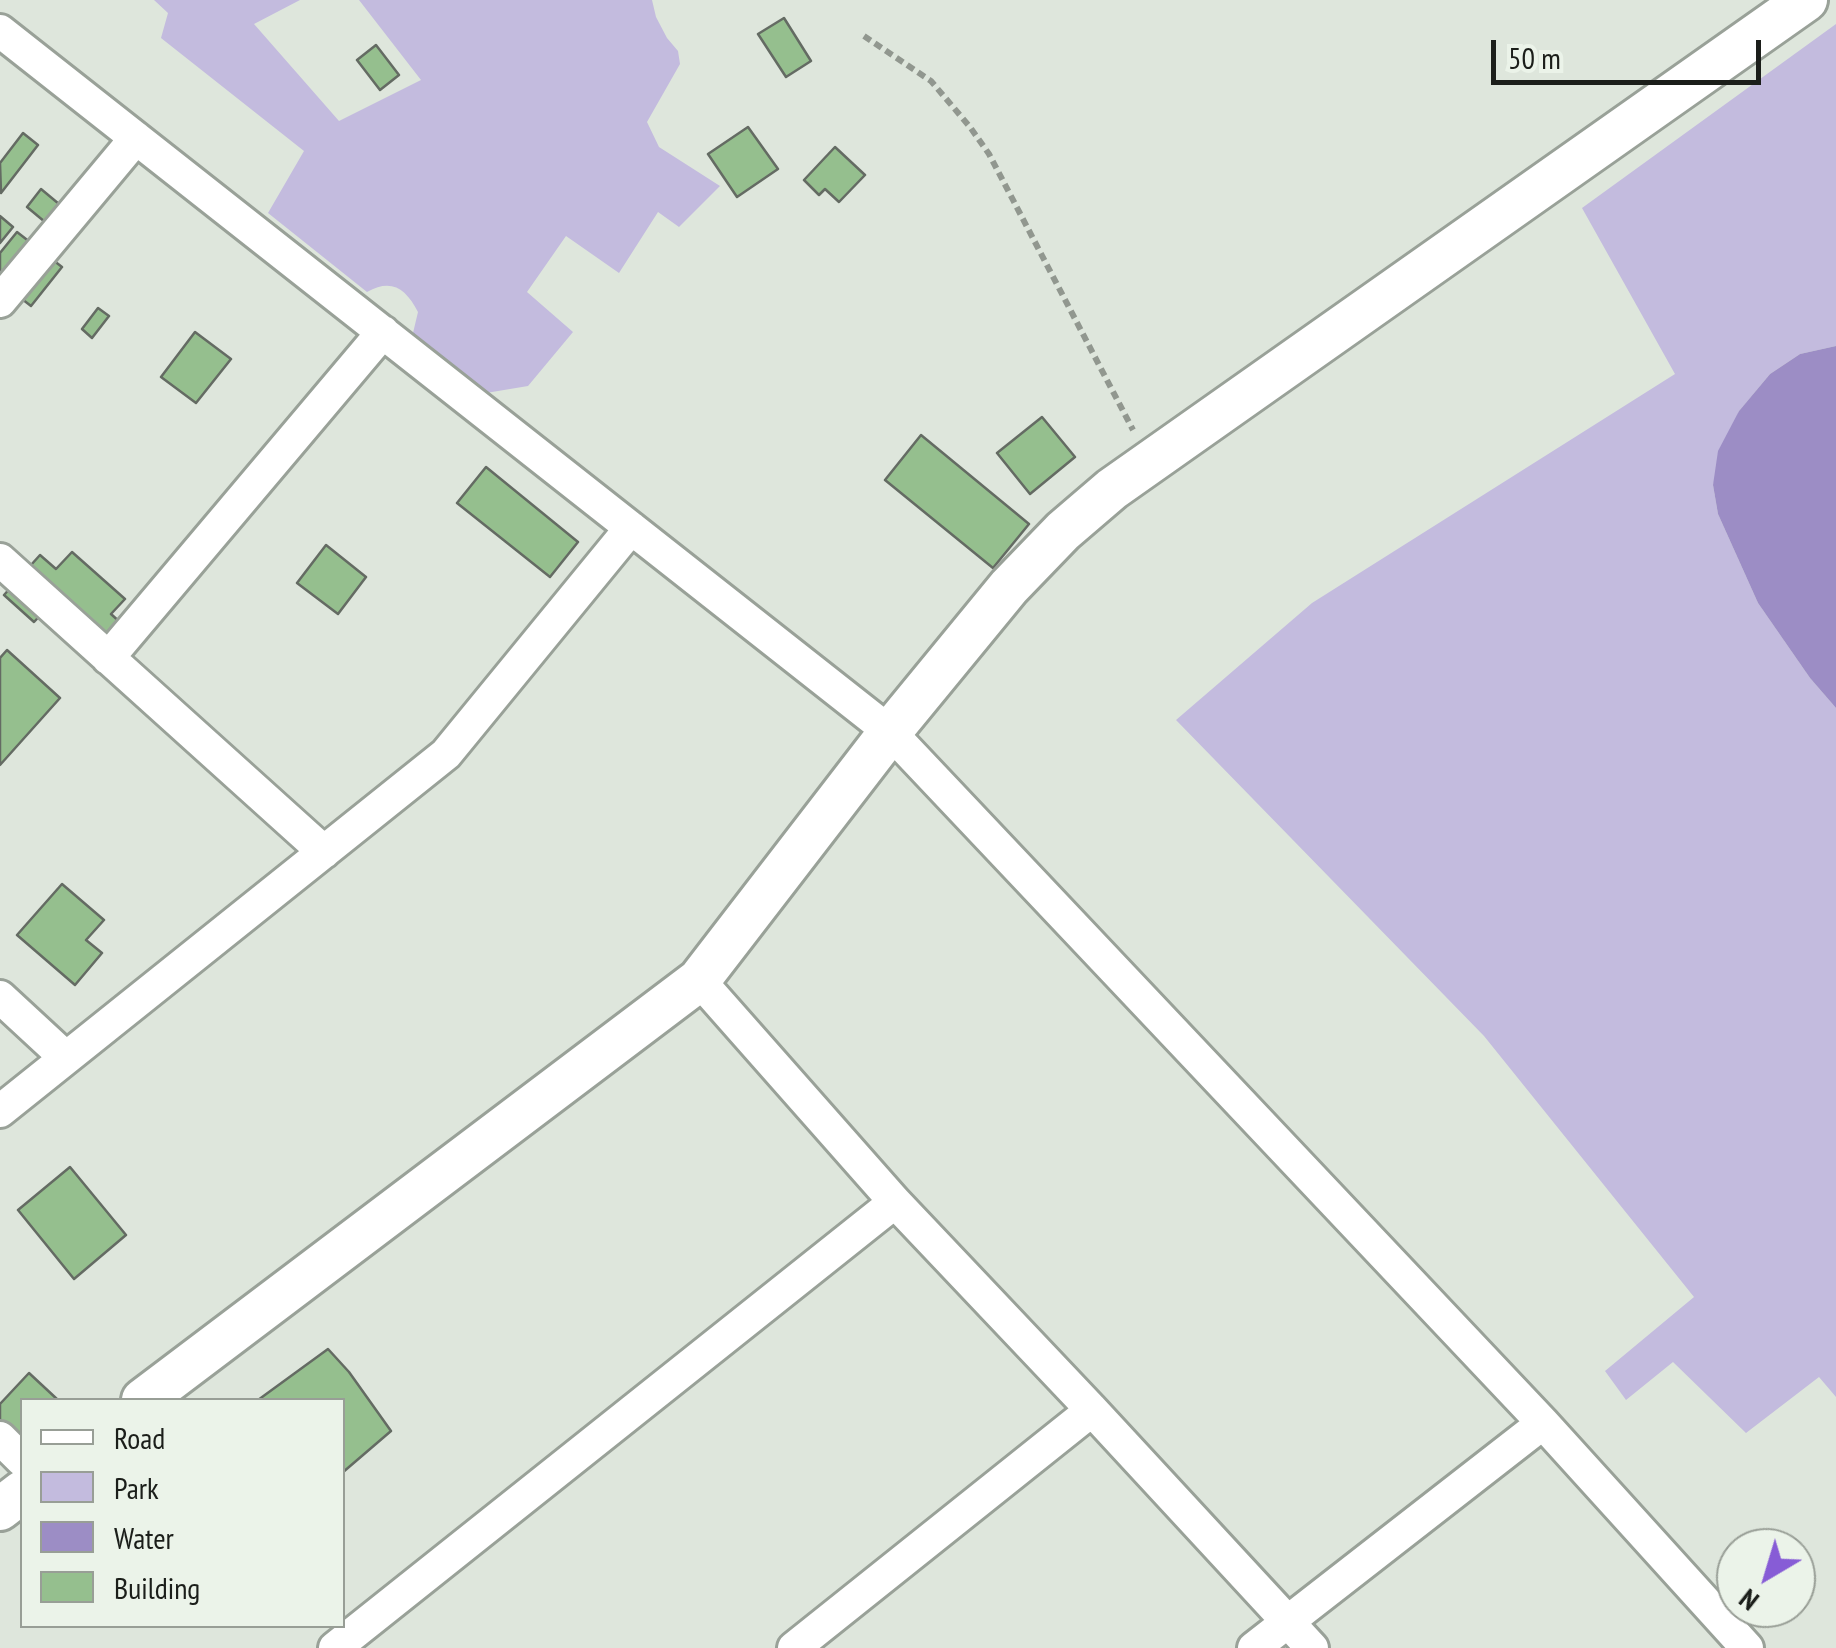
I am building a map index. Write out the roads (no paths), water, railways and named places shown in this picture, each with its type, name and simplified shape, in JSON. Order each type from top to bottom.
[{"type":"street","points":[[146,1398],[699,980],[890,732],[1034,560],[1063,531],[1150,462],[1806,0]]},
{"type":"street","points":[[0,31],[890,732],[1543,1424],[1747,1648]]},
{"type":"street","points":[[0,301],[136,138]]},
{"type":"street","points":[[108,658],[383,332]]},
{"type":"street","points":[[0,1111],[446,754],[632,528]]},
{"type":"street","points":[[0,560],[324,852]]},
{"type":"street","points":[[699,980],[895,1202],[1312,1648]]},
{"type":"street","points":[[0,997],[66,1058]]},
{"type":"street","points":[[336,1648],[895,1202]]},
{"type":"street","points":[[794,1648],[1092,1410]]},
{"type":"street","points":[[1254,1648],[1543,1424]]},
{"type":"street","points":[[0,1438],[20,1458]]},
{"type":"street","points":[[0,1509],[20,1494]]},
{"type":"water","points":[[1836,346],[1836,708],[1758,603],[1718,514],[1713,485],[1718,451],[1739,411],[1770,374],[1800,354]]}]
